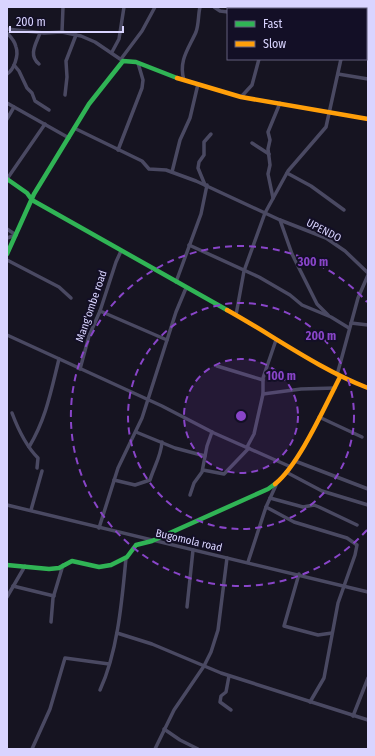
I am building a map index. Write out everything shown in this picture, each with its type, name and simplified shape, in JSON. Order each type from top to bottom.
[{"type":"street","points":[[62,32],[63,7]]},
{"type":"street","points":[[112,52],[119,40],[124,7]]},
{"type":"street","points":[[7,254],[32,200],[74,128],[146,25],[155,7]]},
{"type":"street","points":[[184,80],[182,66],[188,45],[196,32],[200,7]]},
{"type":"street","points":[[214,7],[220,11],[227,12]]},
{"type":"street","points":[[7,29],[62,32],[76,35],[95,42],[122,60],[138,63],[184,80],[241,97],[280,103],[330,114],[368,119]]},
{"type":"street","points":[[39,64],[33,59],[32,55],[40,32]]},
{"type":"street","points":[[7,33],[16,47],[14,65],[11,72],[7,74]]},
{"type":"street","points":[[65,95],[66,60],[76,35]]},
{"type":"street","points":[[241,97],[252,86],[259,60]]},
{"type":"street","points":[[236,315],[244,271],[265,213],[287,173],[323,132],[330,114],[341,60]]},
{"type":"street","points":[[118,150],[144,83],[138,63]]},
{"type":"street","points":[[14,65],[19,71],[27,88],[32,93],[35,101],[49,110]]},
{"type":"street","points":[[338,74],[368,79]]},
{"type":"street","points":[[172,172],[180,140],[191,113],[198,84]]},
{"type":"street","points":[[273,199],[268,174],[270,139],[268,131],[280,103]]},
{"type":"street","points":[[7,104],[69,138]]},
{"type":"street","points":[[7,119],[14,107]]},
{"type":"street","points":[[45,124],[7,179],[27,193],[32,200],[236,315],[338,376],[368,388]]},
{"type":"street","name":"UPENDO","points":[[74,128],[142,161],[149,169],[172,172],[206,185],[280,220],[326,238],[345,251],[368,274]]},
{"type":"street","points":[[176,282],[202,210],[206,185],[198,172],[198,164],[204,155],[204,142],[211,134]]},
{"type":"street","points":[[252,143],[269,154]]},
{"type":"street","points":[[287,173],[311,186],[344,210]]},
{"type":"street","points":[[280,220],[292,254],[317,304],[330,317]]},
{"type":"street","points":[[7,229],[16,235]]},
{"type":"street","points":[[7,238],[16,235]]},
{"type":"street","points":[[189,246],[273,285],[304,306],[330,317],[349,328]]},
{"type":"street","name":"Mang'ombe road","points":[[80,369],[89,336],[100,310],[116,262],[122,250]]},
{"type":"street","points":[[7,260],[59,286],[72,298]]},
{"type":"street","points":[[248,562],[266,507],[277,483],[295,461],[335,388],[349,328],[359,294],[368,274]]},
{"type":"street","points":[[99,528],[118,468],[136,432],[186,288]]},
{"type":"street","points":[[100,310],[167,340]]},
{"type":"street","points":[[351,323],[368,325]]},
{"type":"street","points":[[7,335],[179,414],[212,432],[291,467]]},
{"type":"street","points":[[203,470],[224,474],[248,448],[254,434],[262,394],[263,380],[276,340]]},
{"type":"street","points":[[29,448],[39,431],[50,399],[59,359]]},
{"type":"street","points":[[217,366],[263,380]]},
{"type":"street","points":[[262,394],[301,389],[335,388]]},
{"type":"street","points":[[12,413],[29,448],[38,458],[37,468]]},
{"type":"street","points":[[319,417],[362,437]]},
{"type":"street","points":[[136,432],[205,456]]},
{"type":"street","points":[[190,495],[194,483],[203,470],[205,456],[212,432]]},
{"type":"street","points":[[114,480],[135,485],[150,480],[156,462],[161,454],[162,442]]},
{"type":"street","points":[[295,461],[368,489]]},
{"type":"street","points":[[31,510],[42,471]]},
{"type":"street","points":[[286,472],[322,491],[368,505]]},
{"type":"street","points":[[100,690],[109,664],[116,633],[126,558],[134,546],[152,541],[252,497],[277,483]]},
{"type":"street","points":[[270,498],[303,507],[314,505],[319,506],[357,525]]},
{"type":"street","name":"Bugomola road","points":[[7,504],[152,541],[299,574],[368,592]]},
{"type":"street","points":[[266,507],[294,522],[326,530],[355,542],[357,548],[338,602],[337,618],[332,633],[324,678],[310,702]]},
{"type":"street","points":[[187,607],[193,550]]},
{"type":"street","points":[[7,565],[46,569],[58,568],[73,561],[102,567],[111,565],[126,558]]},
{"type":"street","points":[[156,749],[164,729],[184,693],[204,666],[211,652],[218,630],[227,558]]},
{"type":"street","points":[[7,597],[25,566]]},
{"type":"street","points":[[51,622],[54,596],[63,566]]},
{"type":"street","points":[[299,574],[284,626],[318,635],[332,633]]},
{"type":"street","points":[[13,586],[54,596]]},
{"type":"street","points":[[116,633],[152,644],[229,676],[368,720]]},
{"type":"street","points":[[32,749],[50,709],[66,657],[109,664]]},
{"type":"street","points":[[229,676],[226,692],[221,696],[220,702],[231,710]]},
{"type":"street","points":[[353,716],[368,678]]},
{"type":"street","points":[[164,729],[180,740],[198,749]]},
{"type":"traffic: fast","points":[[7,254],[34,194],[89,104],[123,61],[136,62],[177,78]]},
{"type":"traffic: fast","points":[[7,179],[27,193],[32,200],[227,310]]},
{"type":"traffic: fast","points":[[7,565],[49,569],[59,568],[72,561],[99,567],[111,565],[127,557],[136,545],[152,541],[268,489],[275,484]]},
{"type":"traffic: slow","points":[[177,78],[241,97],[368,119]]},
{"type":"traffic: slow","points":[[227,310],[331,371],[368,388]]},
{"type":"traffic: slow","points":[[275,484],[284,475],[302,449],[340,377]]}]
